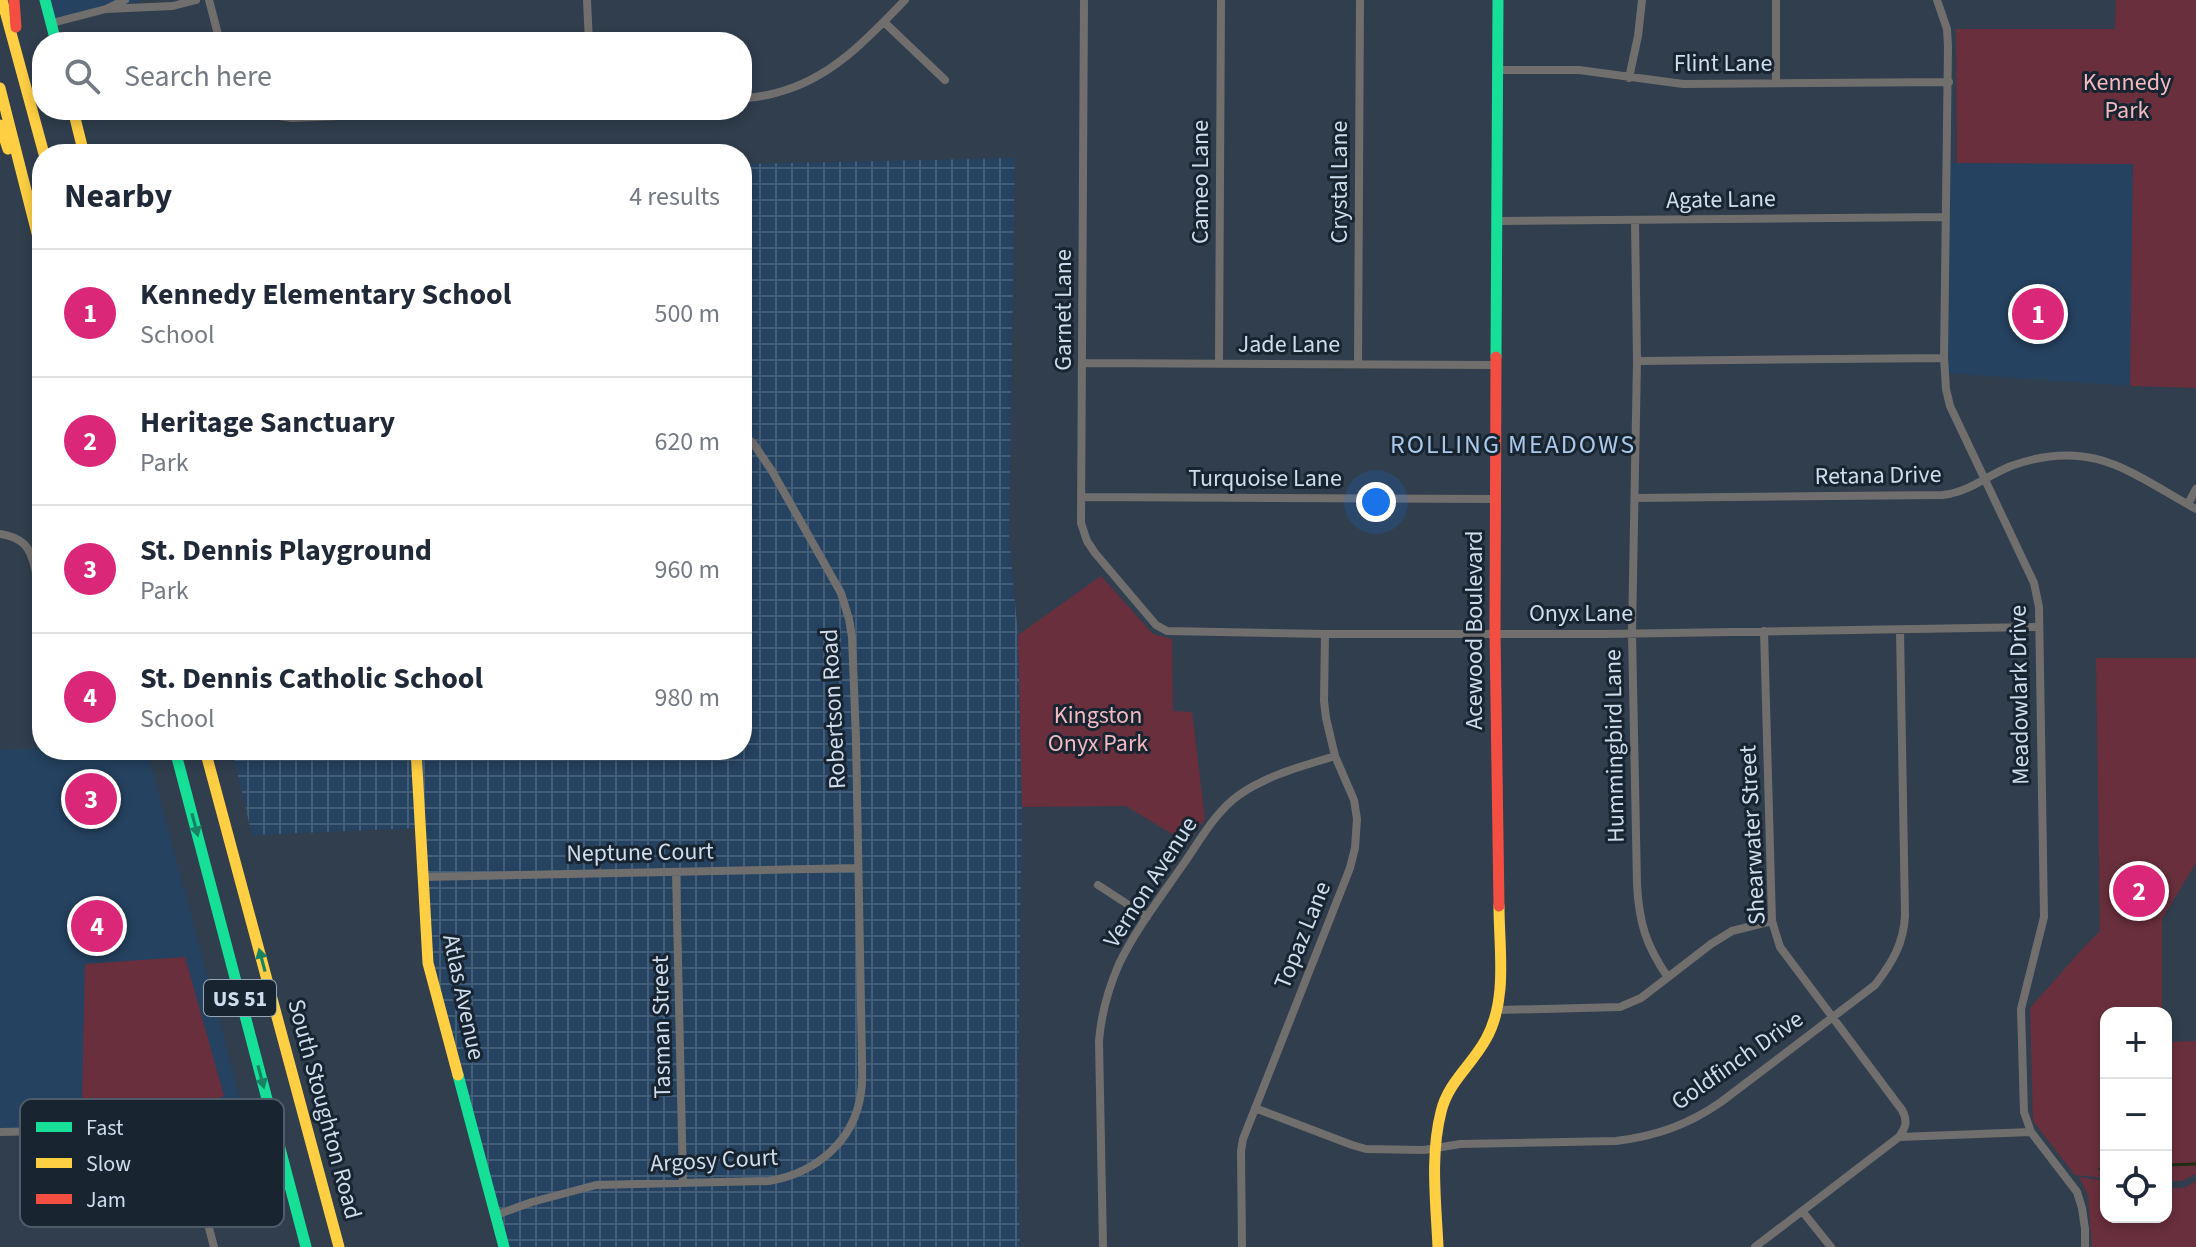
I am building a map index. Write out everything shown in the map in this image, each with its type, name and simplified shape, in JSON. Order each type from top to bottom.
[{"type":"street","points":[[2,0],[32,108]]},
{"type":"street","points":[[14,0],[21,66]]},
{"type":"street","points":[[45,0],[54,32]]},
{"type":"street","points":[[52,23],[106,9],[125,0]]},
{"type":"street","points":[[106,9],[173,6],[196,0]]},
{"type":"street","points":[[209,0],[217,32]]},
{"type":"street","points":[[587,0],[589,32]]},
{"type":"street","points":[[752,97],[780,92],[838,65],[905,0]]},
{"type":"street","name":"Garnet Lane","points":[[1084,0],[1081,523],[1087,541],[1135,603]]},
{"type":"street","name":"Cameo Lane","points":[[1219,363],[1221,0]]},
{"type":"street","name":"Crystal Lane","points":[[1358,364],[1360,0]]},
{"type":"street","name":"Acewood Boulevard","points":[[1437,1245],[1435,1147],[1438,1120],[1447,1092],[1491,1034],[1499,1010],[1500,994],[1495,633],[1498,0]]},
{"type":"street","points":[[1629,78],[1642,0]]},
{"type":"street","points":[[1776,0],[1776,83]]},
{"type":"street","name":"Meadowlark Drive","points":[[1937,0],[1947,29],[1949,82],[1946,389],[1950,406],[1983,479],[2034,583],[2039,607],[2044,917],[2021,1009],[2024,1112],[2031,1132],[2077,1192],[2082,1208],[2085,1247]]},
{"type":"street","points":[[884,22],[945,80]]},
{"type":"street","name":"Flint Lane","points":[[1498,70],[1579,70],[1683,84],[1949,82]]},
{"type":"street","points":[[0,88],[32,213]]},
{"type":"street","points":[[35,120],[41,144]]},
{"type":"street","points":[[76,120],[82,144]]},
{"type":"street","points":[[0,125],[32,222]]},
{"type":"street","name":"Agate Lane","points":[[1497,221],[1946,217]]},
{"type":"street","name":"Hummingbird Lane","points":[[1635,220],[1637,361],[1632,633],[1638,910],[1653,954],[1667,976]]},
{"type":"street","points":[[1637,361],[1944,358]]},
{"type":"street","name":"Jade Lane","points":[[1082,363],[1495,365]]},
{"type":"street","name":"Robertson Road","points":[[752,442],[772,471],[846,605],[852,637],[858,868]]},
{"type":"street","name":"Retana Drive","points":[[1635,498],[1943,495],[1958,493],[2036,457],[2068,454],[2122,466],[2192,506]]},
{"type":"street","points":[[2192,506],[2196,489]]},
{"type":"street","name":"Turquoise Lane","points":[[1082,497],[1495,499]]},
{"type":"street","points":[[0,534],[9,535],[24,544],[32,561]]},
{"type":"street","name":"Onyx Lane","points":[[1135,603],[1150,621],[1167,631],[1632,633],[2038,627]]},
{"type":"street","name":"Goldfinch Drive","points":[[1255,1108],[1366,1149],[1424,1150],[1460,1144],[1638,1139],[1697,1118],[1721,1102],[1875,985],[1892,963],[1905,930],[1900,630]]},
{"type":"street","name":"Shearwater Street","points":[[1764,631],[1772,921],[1780,947],[1902,1110],[1906,1122],[1899,1137]]},
{"type":"street","name":"Topaz Lane","points":[[1242,1247],[1243,1139],[1350,868],[1358,829],[1354,800],[1335,756],[1324,701],[1325,634]]},
{"type":"street","name":"Vernon Avenue","points":[[1103,1247],[1100,1030],[1118,966],[1147,917],[1227,804],[1263,780],[1335,756]]},
{"type":"street","name":"US 51","points":[[178,760],[267,1099]]},
{"type":"street","name":"South Stoughton Road","points":[[208,760],[342,1247]]},
{"type":"street","name":"Atlas Avenue","points":[[417,760],[428,963],[504,1247]]},
{"type":"street","name":"Neptune Court","points":[[423,877],[858,868]]},
{"type":"street","name":"Argosy Court","points":[[496,1215],[596,1185],[769,1181],[788,1177],[815,1165],[828,1154],[841,1141],[852,1122],[861,1093],[858,868]]},
{"type":"street","name":"Tasman Street","points":[[676,872],[683,1182]]},
{"type":"street","points":[[1098,885],[1147,917]]},
{"type":"street","points":[[1499,1010],[1620,1007],[1634,1002],[1732,931],[1772,921]]},
{"type":"street","points":[[0,1132],[20,1132]]},
{"type":"street","points":[[1755,1247],[1899,1137],[2031,1132]]},
{"type":"street","name":"US 51","points":[[284,1164],[306,1247]]},
{"type":"street","points":[[1802,1211],[1831,1247]]},
{"type":"street","points":[[209,1227],[214,1247]]},
{"type":"shaded area","points":[[45,0],[143,0],[52,23]]},
{"type":"shaded area","points":[[1015,158],[1009,536],[1018,635],[1022,807],[1017,1156],[1020,1247],[504,1247],[428,963],[420,828],[252,835],[234,760],[752,760],[752,164]]},
{"type":"shaded area","points":[[1947,164],[2133,164],[2130,386],[1945,373]]},
{"type":"shaded area","points":[[32,748],[32,760],[150,760],[240,1099],[20,1099],[20,1132],[0,1132],[0,750]]},
{"type":"green space","name":"Kennedy Park","points":[[2116,0],[2196,0],[2196,388],[2130,386],[2133,164],[1957,163],[1956,29],[2115,29]]},
{"type":"green space","name":"Kingston Onyx Park","points":[[1101,576],[1153,634],[1172,639],[1173,711],[1192,712],[1205,819],[1187,843],[1126,806],[1022,807],[1018,635]]},
{"type":"green space","points":[[2096,658],[2196,658],[2196,863],[2162,919],[2162,1007],[2100,1007],[2100,1177],[2075,1175],[2033,1121],[2030,1008],[2100,931]]},
{"type":"green space","points":[[87,776],[98,776],[103,785],[105,813],[78,814],[77,780],[85,780]]},
{"type":"green space","points":[[185,957],[224,1096],[214,1099],[82,1099],[85,964]]},
{"type":"green space","points":[[2196,1041],[2196,1174],[2182,1181],[2172,1181],[2172,1042]]},
{"type":"green space","points":[[2079,1177],[2100,1180],[2100,1223],[2172,1223],[2172,1188],[2184,1188],[2196,1181],[2196,1247],[2092,1247],[2088,1195]]},
{"type":"waterway","points":[[2172,1165],[2196,1164]]},
{"type":"traffic: fast","points":[[45,0],[53,32]]},
{"type":"traffic: fast","points":[[1496,357],[1498,0]]},
{"type":"traffic: fast","points":[[178,760],[267,1099]]},
{"type":"traffic: fast","points":[[458,1075],[504,1247]]},
{"type":"traffic: fast","points":[[284,1164],[306,1247]]},
{"type":"traffic: slow","points":[[2,0],[32,110]]},
{"type":"traffic: slow","points":[[0,88],[32,214]]},
{"type":"traffic: slow","points":[[35,120],[41,144]]},
{"type":"traffic: slow","points":[[76,120],[82,144]]},
{"type":"traffic: slow","points":[[0,125],[8,149]]},
{"type":"traffic: slow","points":[[208,760],[339,1247]]},
{"type":"traffic: slow","points":[[417,760],[428,963],[458,1075]]},
{"type":"traffic: slow","points":[[1438,1247],[1435,1179],[1438,1128],[1444,1101],[1493,1024],[1501,974],[1499,906]]},
{"type":"traffic: jam","points":[[14,0],[16,27]]},
{"type":"traffic: jam","points":[[1496,357],[1495,633],[1499,906]]},
{"type":"place","name":"Kennedy Elementary School","points":[[2038,314]]},
{"type":"place","name":"St. Dennis Playground","points":[[91,799]]},
{"type":"place","name":"Heritage Sanctuary","points":[[2139,891]]},
{"type":"place","name":"St. Dennis Catholic School","points":[[97,926]]},
{"type":"district","name":"ROLLING MEADOWS","points":[[1513,444]]}]
